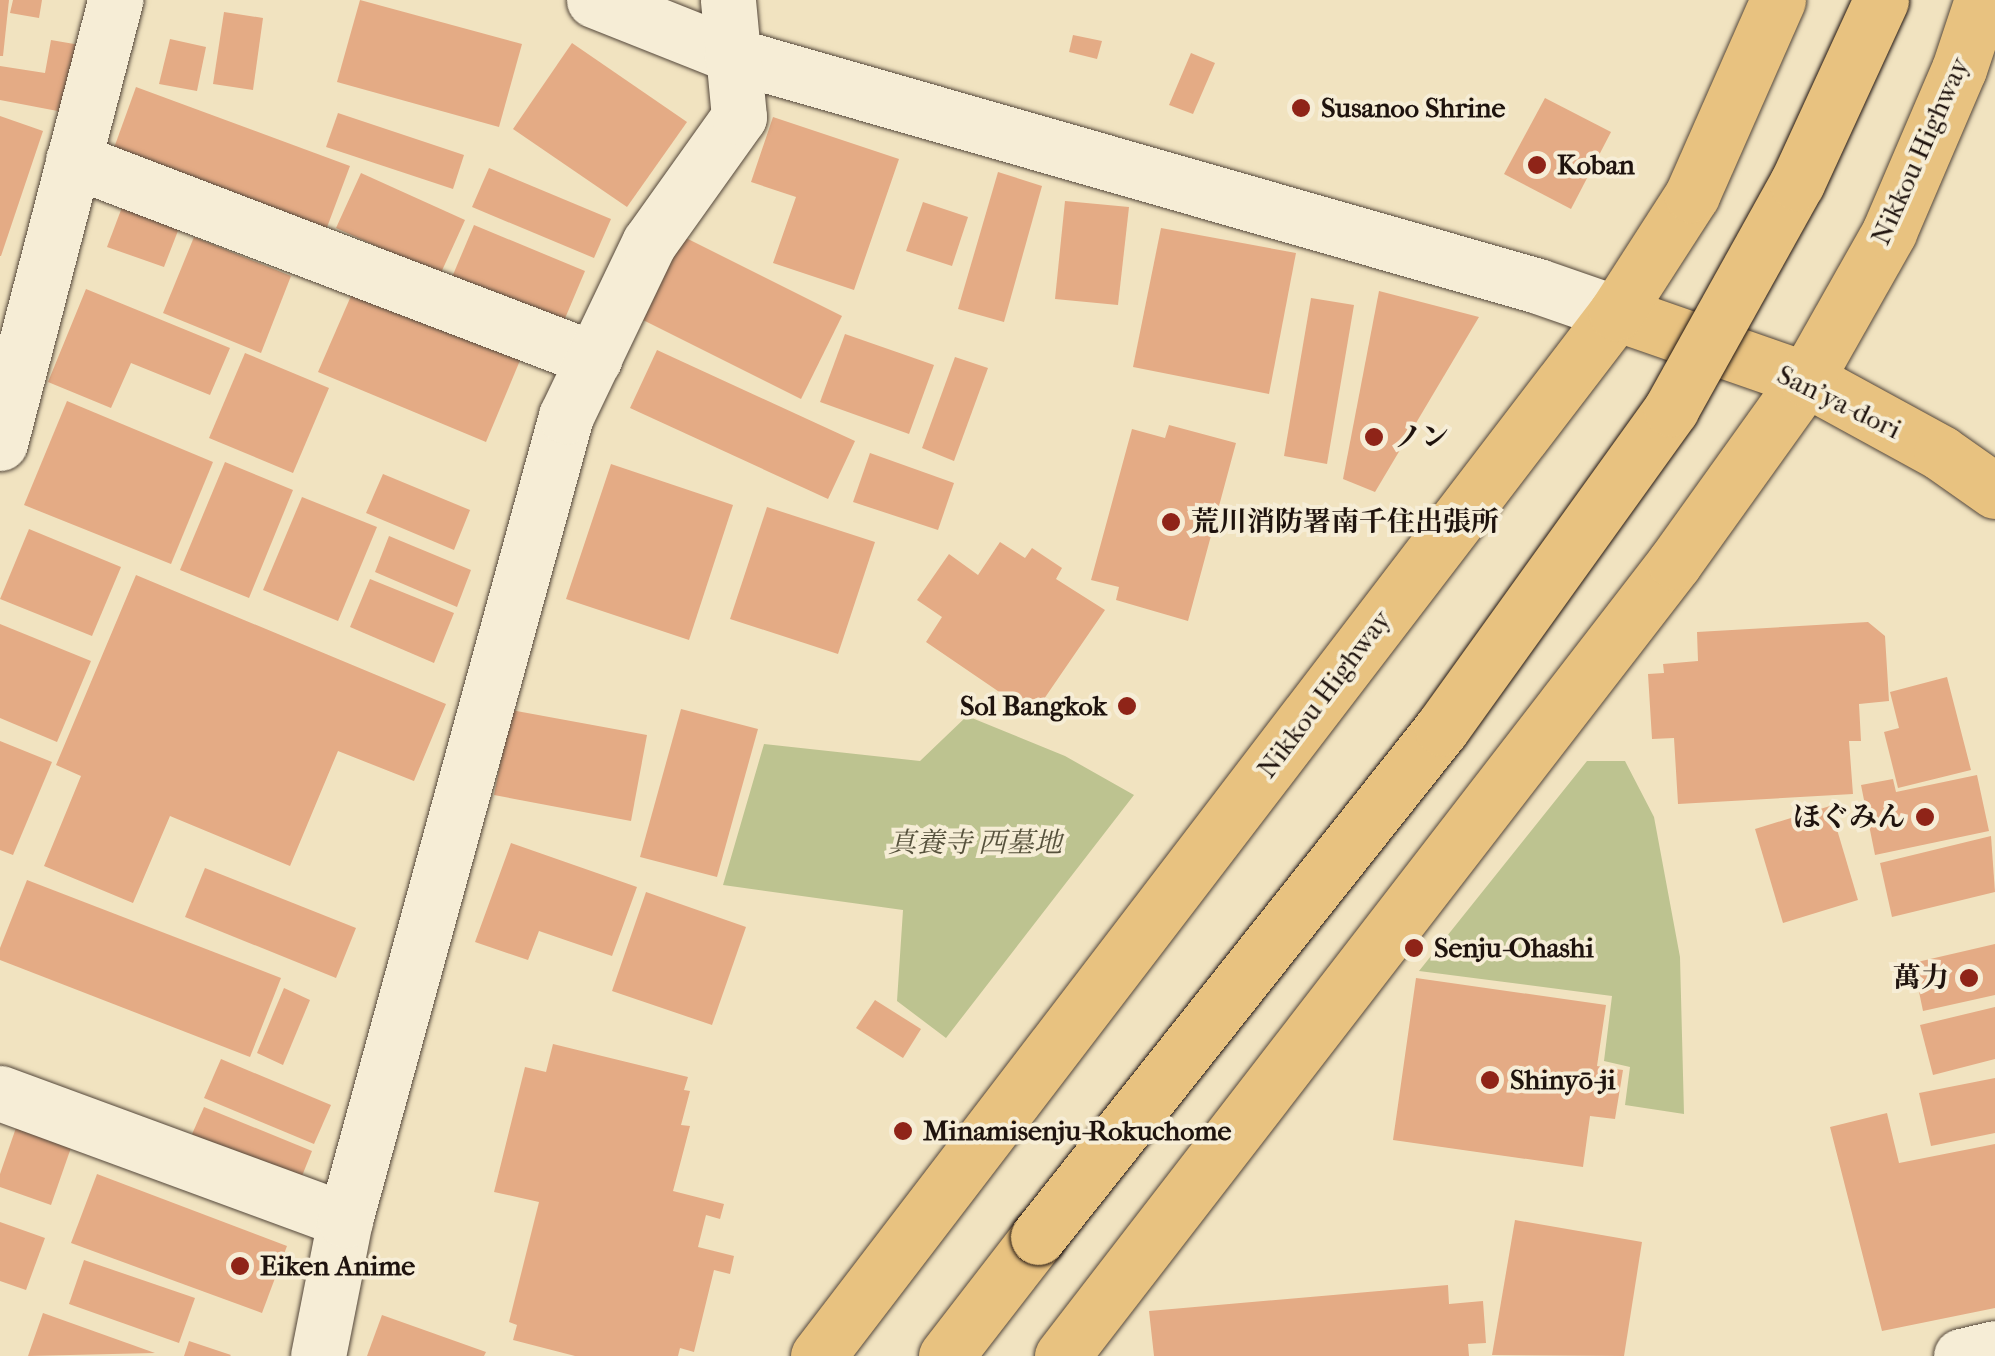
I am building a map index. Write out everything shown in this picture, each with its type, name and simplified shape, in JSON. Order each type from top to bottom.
[{"type":"main road","name":"Nikkou Highway","points":[[818,1356],[1616,313],[1692,194],[1778,0]]},
{"type":"main road","points":[[946,1356],[1442,728],[1670,409],[1798,183],[1880,0]]},
{"type":"main road","name":"Nikkou Highway","points":[[1062,1356],[1675,562],[1806,380],[1889,232],[1959,70],[1982,0]]},
{"type":"main road","name":"San'ya-dori","points":[[1616,313],[1806,380],[1941,454],[1995,491]]},
{"type":"street","points":[[0,443],[116,0]]},
{"type":"street","points":[[594,0],[732,56],[1538,286],[1616,313]]},
{"type":"street","points":[[318,1356],[346,1220],[566,416],[649,243],[738,117],[728,0]]},
{"type":"street","points":[[73,160],[594,359]]},
{"type":"street","points":[[0,1093],[346,1220]]},
{"type":"street","points":[[1962,1356],[1995,1348]]},
{"type":"green space","name":"真養寺 西墓地","points":[[967,716],[1065,756],[1134,795],[946,1038],[897,1001],[903,910],[723,885],[764,744],[920,761]]},
{"type":"green space","points":[[1587,761],[1625,761],[1654,817],[1680,957],[1684,1114],[1625,1105],[1630,1067],[1604,1061],[1612,996],[1419,971]]},
{"type":"building","points":[[0,0],[9,0],[3,56],[0,56]]},
{"type":"building","points":[[13,0],[42,0],[39,18],[10,13]]},
{"type":"building","points":[[360,0],[522,44],[499,127],[337,82]]},
{"type":"building","points":[[224,12],[263,18],[253,90],[213,84]]},
{"type":"building","points":[[1073,35],[1102,41],[1097,59],[1069,52]]},
{"type":"building","points":[[170,39],[206,47],[197,91],[159,84]]},
{"type":"building","points":[[51,40],[80,45],[68,113],[0,100],[0,66],[45,73]]},
{"type":"building","points":[[572,43],[687,122],[627,207],[513,129]]},
{"type":"building","points":[[1191,53],[1215,63],[1193,114],[1169,105]]},
{"type":"building","points":[[136,87],[350,166],[323,238],[110,159]]},
{"type":"building","points":[[1545,98],[1611,132],[1571,209],[1504,174]]},
{"type":"building","points":[[338,113],[464,155],[453,189],[326,147]]},
{"type":"building","points":[[0,116],[43,131],[1,256],[0,256]]},
{"type":"building","points":[[773,117],[899,159],[854,290],[773,263],[796,197],[751,182]]},
{"type":"building","points":[[489,168],[611,219],[594,258],[472,207]]},
{"type":"building","points":[[998,172],[1042,186],[1004,322],[958,309]]},
{"type":"building","points":[[361,173],[465,220],[440,275],[336,228]]},
{"type":"building","points":[[1065,201],[1129,207],[1118,305],[1055,299]]},
{"type":"building","points":[[124,202],[181,223],[164,267],[107,247]]},
{"type":"building","points":[[923,202],[968,217],[952,266],[906,251]]},
{"type":"building","points":[[474,225],[585,271],[558,335],[447,289]]},
{"type":"building","points":[[1161,228],[1296,253],[1269,394],[1133,367]]},
{"type":"building","points":[[678,234],[842,316],[801,399],[637,317]]},
{"type":"building","points":[[194,237],[291,276],[261,353],[163,313]]},
{"type":"building","points":[[86,289],[230,348],[210,395],[131,363],[111,408],[48,382]]},
{"type":"building","points":[[354,289],[521,358],[486,442],[318,372]]},
{"type":"building","points":[[1379,291],[1479,317],[1375,492],[1343,479]]},
{"type":"building","points":[[1311,298],[1354,305],[1327,464],[1284,456]]},
{"type":"building","points":[[845,334],[934,365],[909,434],[820,402]]},
{"type":"building","points":[[657,350],[855,441],[828,499],[630,408]]},
{"type":"building","points":[[245,353],[329,388],[293,473],[209,438]]},
{"type":"building","points":[[955,357],[988,368],[954,461],[922,448]]},
{"type":"building","points":[[67,401],[213,462],[171,564],[24,505]]},
{"type":"building","points":[[1169,425],[1236,443],[1188,621],[1116,600],[1119,587],[1091,580],[1132,429],[1165,438]]},
{"type":"building","points":[[870,453],[954,483],[938,530],[853,502]]},
{"type":"building","points":[[225,462],[293,490],[249,598],[180,570]]},
{"type":"building","points":[[611,464],[733,505],[689,640],[566,599]]},
{"type":"building","points":[[383,474],[470,510],[454,550],[366,513]]},
{"type":"building","points":[[302,497],[377,527],[338,621],[263,590]]},
{"type":"building","points":[[767,507],[875,542],[838,654],[730,619]]},
{"type":"building","points":[[29,529],[121,567],[92,636],[0,599]]},
{"type":"building","points":[[389,536],[471,570],[457,607],[375,572]]},
{"type":"building","points":[[1000,542],[1025,558],[1032,548],[1062,568],[1056,579],[1105,610],[1033,715],[926,642],[942,617],[917,600],[949,554],[978,575]]},
{"type":"building","points":[[136,575],[446,704],[414,781],[338,751],[290,866],[170,816],[133,903],[44,866],[81,776],[56,765]]},
{"type":"building","points":[[370,579],[454,613],[434,663],[350,627]]},
{"type":"building","points":[[1868,622],[1885,636],[1889,701],[1859,704],[1861,741],[1849,741],[1853,794],[1678,804],[1674,738],[1652,739],[1648,674],[1664,673],[1663,664],[1698,661],[1697,632]]},
{"type":"building","points":[[0,624],[91,661],[57,742],[0,718]]},
{"type":"building","points":[[1947,677],[1971,770],[1898,788],[1884,732],[1899,728],[1890,692]]},
{"type":"building","points":[[681,709],[758,729],[717,877],[640,857]]},
{"type":"building","points":[[511,710],[647,735],[631,821],[494,795]]},
{"type":"building","points":[[0,741],[52,762],[13,855],[0,850]]},
{"type":"building","points":[[1977,775],[1989,831],[1875,855],[1861,785],[1893,779],[1896,792]]},
{"type":"building","points":[[1830,806],[1858,900],[1783,923],[1755,829]]},
{"type":"building","points":[[1991,836],[1995,892],[1892,917],[1880,863]]},
{"type":"building","points":[[511,843],[637,887],[612,956],[539,931],[528,960],[475,942]]},
{"type":"building","points":[[205,868],[356,928],[336,978],[185,917]]},
{"type":"building","points":[[27,880],[281,978],[250,1057],[0,960],[0,948]]},
{"type":"building","points":[[646,892],[746,927],[712,1025],[612,991]]},
{"type":"building","points":[[1995,944],[1995,995],[1923,1011],[1913,963]]},
{"type":"building","points":[[1416,978],[1606,1005],[1597,1066],[1623,1070],[1615,1119],[1590,1116],[1583,1167],[1393,1140]]},
{"type":"building","points":[[284,988],[310,1000],[283,1065],[257,1053]]},
{"type":"building","points":[[875,1000],[921,1029],[903,1058],[856,1028]]},
{"type":"building","points":[[1995,1007],[1995,1059],[1933,1075],[1920,1025]]},
{"type":"building","points":[[553,1044],[688,1077],[684,1090],[690,1091],[681,1125],[690,1126],[673,1191],[724,1204],[720,1219],[706,1215],[698,1247],[734,1256],[730,1274],[714,1270],[694,1352],[680,1348],[678,1356],[575,1356],[513,1340],[517,1325],[509,1322],[539,1202],[494,1192],[525,1067],[546,1072]]},
{"type":"building","points":[[221,1059],[331,1105],[314,1144],[204,1098]]},
{"type":"building","points":[[1995,1078],[1995,1133],[1931,1146],[1919,1093]]},
{"type":"building","points":[[204,1107],[312,1151],[294,1196],[185,1150]]},
{"type":"building","points":[[1887,1113],[1899,1163],[1995,1144],[1995,1308],[1882,1331],[1830,1127]]},
{"type":"building","points":[[18,1122],[73,1142],[51,1205],[0,1187],[0,1174]]},
{"type":"building","points":[[97,1174],[287,1246],[262,1313],[71,1243]]},
{"type":"building","points":[[1515,1220],[1642,1242],[1624,1356],[1492,1355]]},
{"type":"building","points":[[0,1222],[45,1238],[26,1290],[0,1281]]},
{"type":"building","points":[[84,1260],[195,1298],[179,1343],[69,1304]]},
{"type":"building","points":[[1448,1285],[1449,1304],[1483,1301],[1486,1343],[1468,1344],[1469,1356],[1154,1356],[1149,1311]]},
{"type":"building","points":[[43,1313],[155,1353],[28,1356]]},
{"type":"building","points":[[382,1315],[486,1352],[484,1356],[367,1356]]},
{"type":"building","points":[[189,1341],[231,1355],[184,1356]]},
{"type":"place","name":"Susanoo Shrine","points":[[1301,108]]},
{"type":"place","name":"Koban","points":[[1537,165]]},
{"type":"place","name":"ノン","points":[[1374,437]]},
{"type":"place","name":"荒川消防署南千住出張所","points":[[1171,522]]},
{"type":"place","name":"Sol Bangkok","points":[[1127,706]]},
{"type":"place","name":"ほぐみん","points":[[1925,817]]},
{"type":"place","name":"Senju-Ohashi","points":[[1414,948]]},
{"type":"place","name":"萬力","points":[[1969,978]]},
{"type":"place","name":"Shinyō-ji","points":[[1490,1080]]},
{"type":"place","name":"Minamisenju-Rokuchome","points":[[903,1131]]},
{"type":"place","name":"Eiken Anime","points":[[240,1266]]}]
